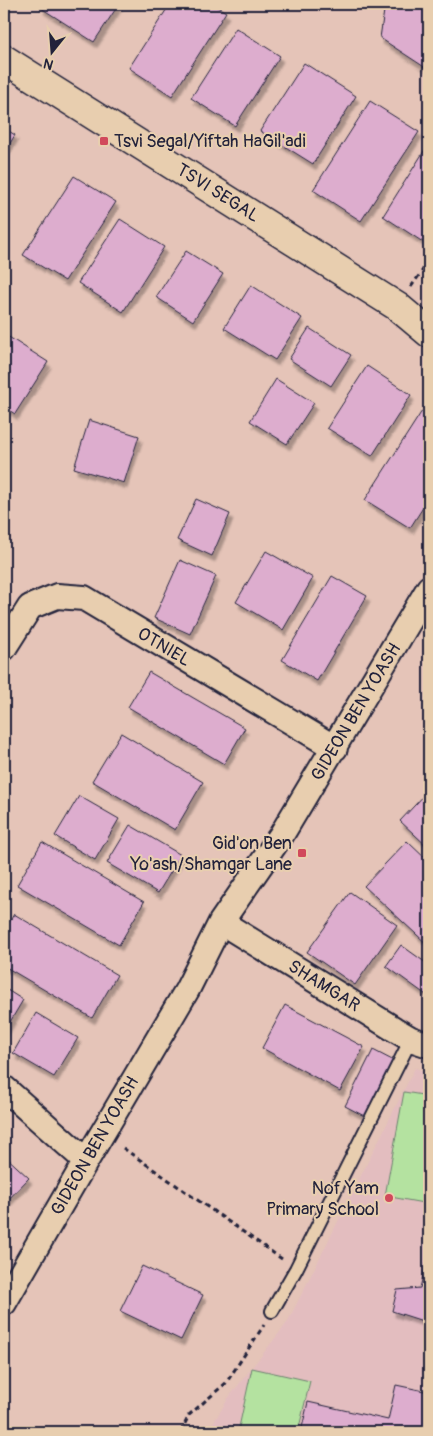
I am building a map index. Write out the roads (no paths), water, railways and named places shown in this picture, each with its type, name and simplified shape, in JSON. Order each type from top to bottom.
[{"type":"street","name":"TSVI SEGAL","points":[[4,58],[398,307],[429,333]]},
{"type":"street","name":"GIDEON BEN YOASH","points":[[4,1303],[187,990],[228,926],[429,588]]},
{"type":"street","name":"OTNIEL","points":[[4,648],[30,607],[58,596],[84,598],[335,748]]},
{"type":"street","name":"SHAMGAR","points":[[228,926],[420,1042]]},
{"type":"street","points":[[4,1088],[86,1161]]},
{"type":"lane","points":[[272,1311],[420,1042]]},
{"type":"place","name":"Tsvi Segal/Yiftah HaGil'adi","points":[[104,141]]},
{"type":"place","name":"Gid'on Ben Yo'ash/Shamgar Lane","points":[[302,853]]},
{"type":"place","name":"Nof Yam Primary School","points":[[389,1198]]}]
